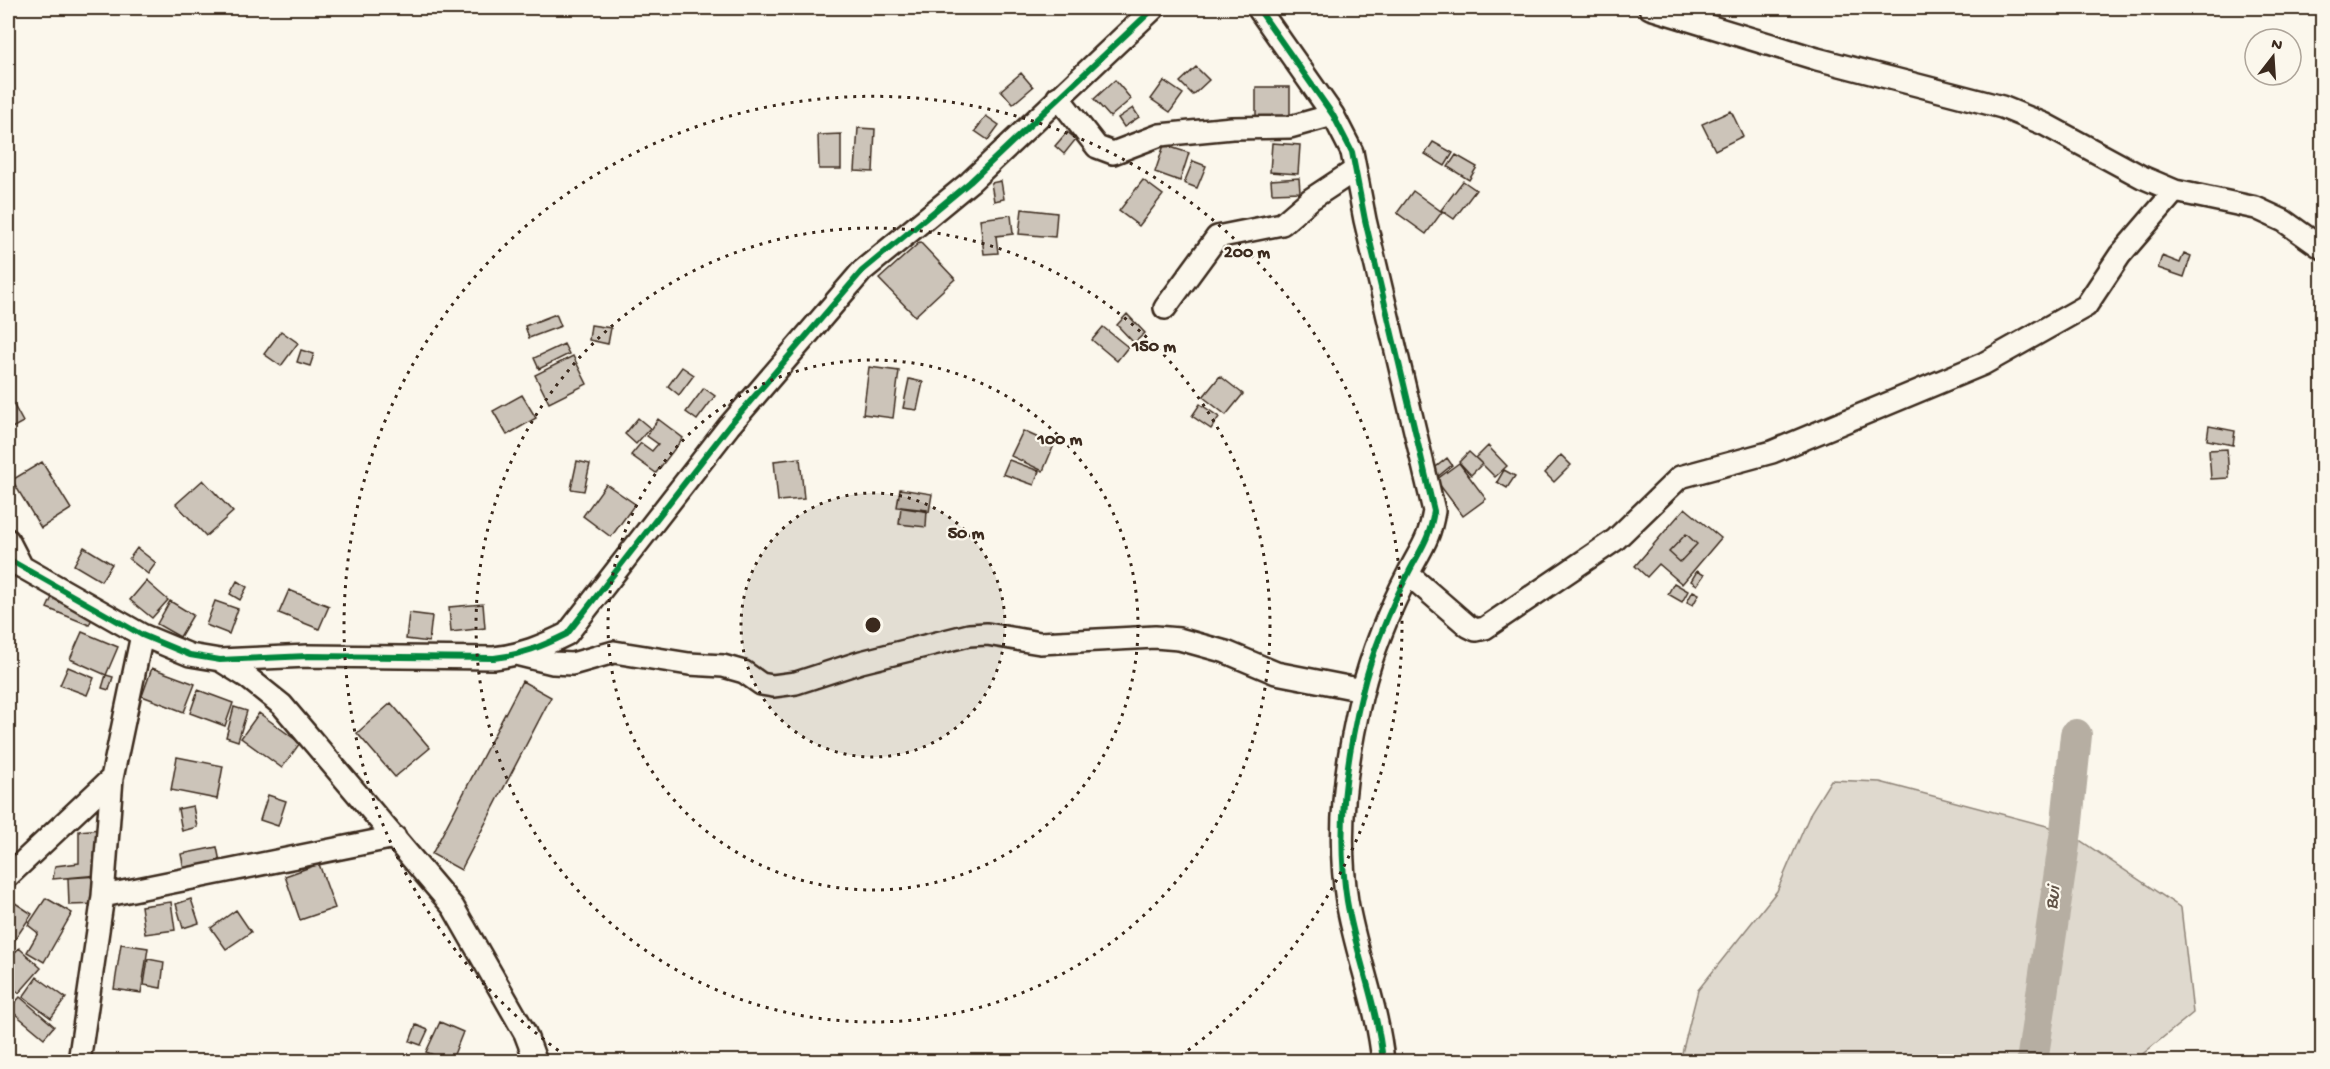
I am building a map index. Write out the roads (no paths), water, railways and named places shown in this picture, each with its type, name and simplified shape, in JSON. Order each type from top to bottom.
[{"type":"street","points":[[553,663],[567,634],[729,426],[862,271],[970,182],[1154,8]]},
{"type":"street","points":[[1258,8],[1344,132],[1355,170],[1384,305],[1434,511],[1430,534],[1408,574],[1363,690],[1345,774],[1343,840],[1347,901],[1378,1023],[1383,1062]]},
{"type":"street","points":[[1650,8],[1817,59],[2002,107],[2044,124],[2142,177],[2175,191],[2256,208],[2284,221],[2322,248]]},
{"type":"street","points":[[1058,97],[1097,147],[1113,153],[1160,135],[1232,128],[1290,127],[1333,115]]},
{"type":"street","points":[[1165,308],[1217,237],[1282,224],[1311,199],[1355,170]]},
{"type":"street","points":[[1408,574],[1468,626],[1476,630],[1485,628],[1615,540],[1680,477],[1772,452],[1972,369],[2086,306],[2120,255],[2175,191]]},
{"type":"street","points":[[8,540],[15,563],[142,635],[190,655],[220,660],[308,656],[494,658],[520,655],[567,634]]},
{"type":"street","points":[[520,655],[553,663],[572,664],[614,652],[689,664],[723,666],[744,672],[761,684],[773,686],[796,683],[861,662],[969,635],[987,634],[1040,643],[1155,637],[1179,639],[1226,652],[1276,673],[1363,690]]},
{"type":"street","points":[[79,1062],[103,896],[112,778],[142,635]]},
{"type":"street","points":[[220,660],[247,677],[282,705],[453,907],[525,1033],[536,1062]]},
{"type":"street","points":[[8,876],[112,778]]},
{"type":"street","points":[[103,896],[395,837]]},
{"type":"waterway","name":"Bui","points":[[2032,1062],[2066,831],[2076,735]]}]
